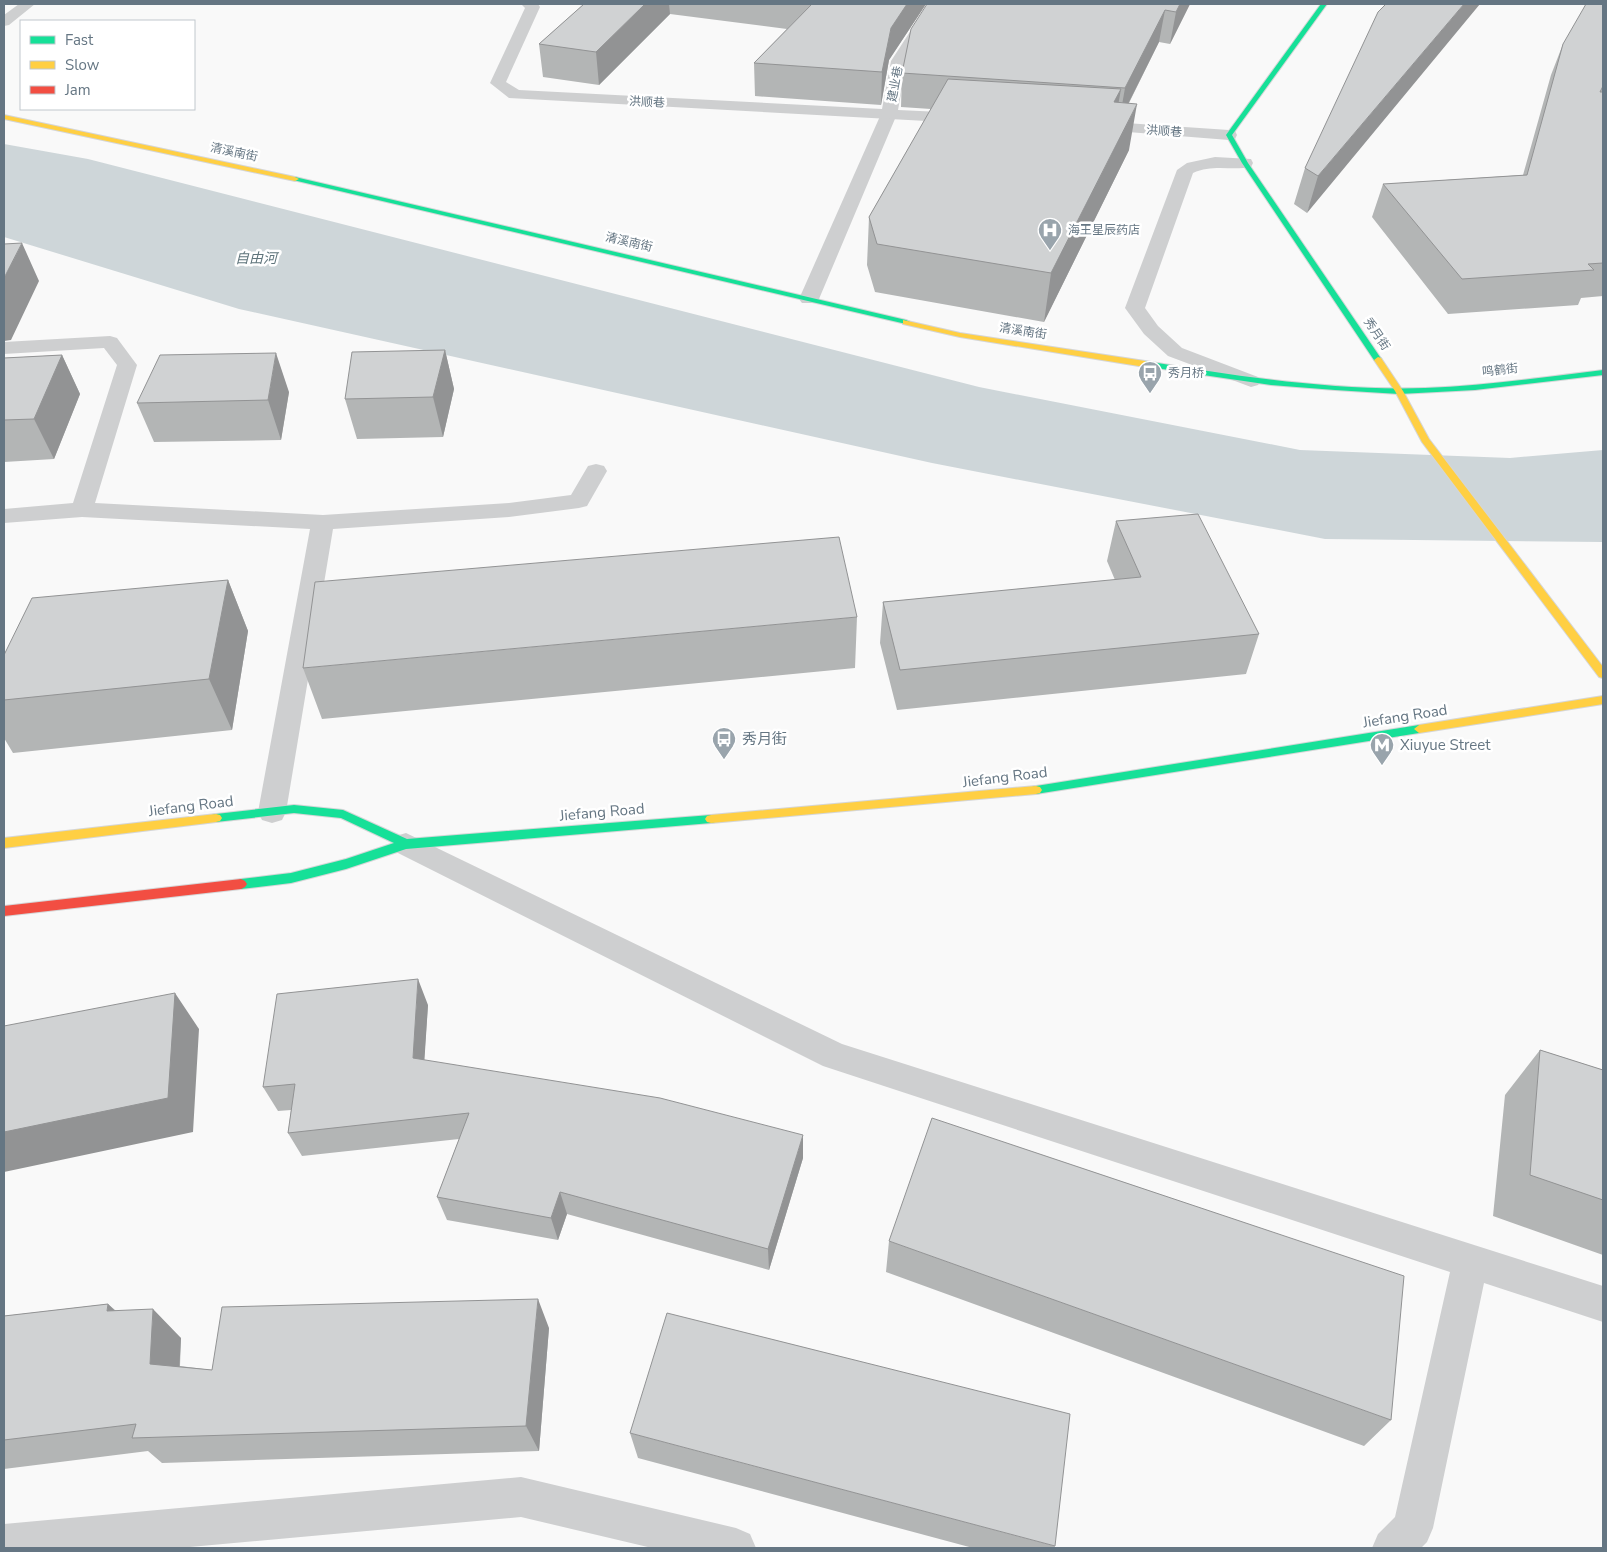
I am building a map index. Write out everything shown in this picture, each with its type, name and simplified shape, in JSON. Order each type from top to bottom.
[{"type":"street","points":[[4,22],[28,4]]},
{"type":"street","name":"洪顺巷","points":[[528,4],[533,7],[498,83],[515,95],[976,119]]},
{"type":"street","name":"建业巷","points":[[889,114],[899,61],[935,4]]},
{"type":"street","points":[[1229,135],[1324,4]]},
{"type":"street","points":[[808,299],[889,114]]},
{"type":"street","name":"清溪南街","points":[[4,117],[374,196],[960,335],[1251,381],[1399,391]]},
{"type":"street","name":"洪顺巷","points":[[1083,126],[1229,135]]},
{"type":"street","name":"秀月街","points":[[1229,135],[1245,163],[1399,391],[1425,440],[1603,674]]},
{"type":"street","points":[[1245,163],[1221,161],[1201,163],[1186,170],[1135,308],[1151,330],[1175,352],[1251,381]]},
{"type":"street","points":[[4,348],[110,342],[127,365],[82,510]]},
{"type":"street","name":"鸣鹤街","points":[[1399,391],[1463,388],[1603,374]]},
{"type":"street","points":[[4,516],[82,510],[323,522],[509,510],[579,501],[596,471]]},
{"type":"street","points":[[272,812],[323,522]]},
{"type":"street","name":"Jiefang Road","points":[[4,911],[291,878],[346,864],[406,844],[1012,794],[1603,700]]},
{"type":"street","name":"Jiefang Road","points":[[4,843],[294,810],[343,814],[406,844]]},
{"type":"street","points":[[406,844],[834,1056],[1603,1304]]},
{"type":"street","points":[[1392,1548],[1413,1528],[1471,1260]]},
{"type":"street","points":[[4,1544],[521,1497],[736,1548]]},
{"type":"water","name":"自由河","points":[[4,144],[88,159],[979,387],[1300,450],[1510,458],[1603,450],[1603,542],[1325,539],[932,463],[239,309],[4,237]]},
{"type":"building","points":[[584,4],[645,4],[596,52],[539,44]]},
{"type":"building","points":[[812,4],[907,4],[891,28],[882,72],[754,63]]},
{"type":"building","points":[[927,4],[1180,4],[1176,12],[1165,10],[1125,88],[902,73],[911,29]]},
{"type":"building","points":[[1386,4],[1464,4],[1318,176],[1305,168],[1378,12]]},
{"type":"building","points":[[1586,4],[1603,4],[1603,86],[1600,92],[1603,92],[1603,263],[1588,264],[1594,270],[1462,279],[1383,184],[1527,175],[1563,44]]},
{"type":"building","points":[[948,79],[1121,89],[1114,102],[1137,104],[1051,273],[877,244],[869,217]]},
{"type":"building","points":[[22,243],[4,278],[4,244]]},
{"type":"building","points":[[445,350],[433,397],[345,399],[352,352]]},
{"type":"building","points":[[276,353],[268,400],[137,403],[160,355]]},
{"type":"building","points":[[62,355],[34,419],[4,420],[4,358]]},
{"type":"building","points":[[1198,514],[1259,634],[900,670],[883,602],[1141,577],[1116,521]]},
{"type":"building","points":[[839,537],[857,617],[303,668],[315,582]]},
{"type":"building","points":[[228,580],[209,679],[4,700],[4,655],[32,598]]},
{"type":"building","points":[[418,979],[413,1058],[660,1098],[803,1135],[768,1249],[560,1192],[551,1218],[437,1197],[469,1113],[288,1133],[295,1084],[263,1087],[277,994]]},
{"type":"building","points":[[175,993],[168,1098],[4,1132],[4,1026]]},
{"type":"building","points":[[1540,1050],[1603,1070],[1603,1200],[1530,1175]]},
{"type":"building","points":[[932,1118],[1404,1276],[1391,1420],[889,1241]]},
{"type":"building","points":[[538,1299],[526,1426],[132,1438],[136,1424],[4,1440],[4,1316],[108,1304],[107,1311],[153,1309],[150,1364],[212,1370],[222,1307]]},
{"type":"building","points":[[667,1313],[1070,1414],[1055,1546],[630,1433]]},
{"type":"traffic: fast","points":[[1324,4],[1229,135],[1245,163],[1378,360]]},
{"type":"traffic: fast","points":[[295,179],[906,322]]},
{"type":"traffic: fast","points":[[1145,364],[1271,382],[1399,391],[1475,388],[1603,373]]},
{"type":"traffic: fast","points":[[1036,790],[1419,729]]},
{"type":"traffic: fast","points":[[216,818],[294,809],[343,814],[406,844]]},
{"type":"traffic: fast","points":[[241,884],[291,878],[346,864],[406,844],[711,819]]},
{"type":"traffic: slow","points":[[4,117],[295,179]]},
{"type":"traffic: slow","points":[[906,322],[960,335],[1145,364]]},
{"type":"traffic: slow","points":[[1378,360],[1399,391],[1425,440],[1603,674]]},
{"type":"traffic: slow","points":[[1419,729],[1603,700]]},
{"type":"traffic: slow","points":[[711,819],[1036,790]]},
{"type":"traffic: slow","points":[[4,843],[216,818]]},
{"type":"traffic: jam","points":[[4,911],[241,884]]},
{"type":"place","name":"海王星辰药店","points":[[1050,251]]},
{"type":"place","name":"秀月桥","points":[[1150,394]]},
{"type":"place","name":"秀月街","points":[[724,760]]},
{"type":"place","name":"Xiuyue Street","points":[[1382,766]]}]
